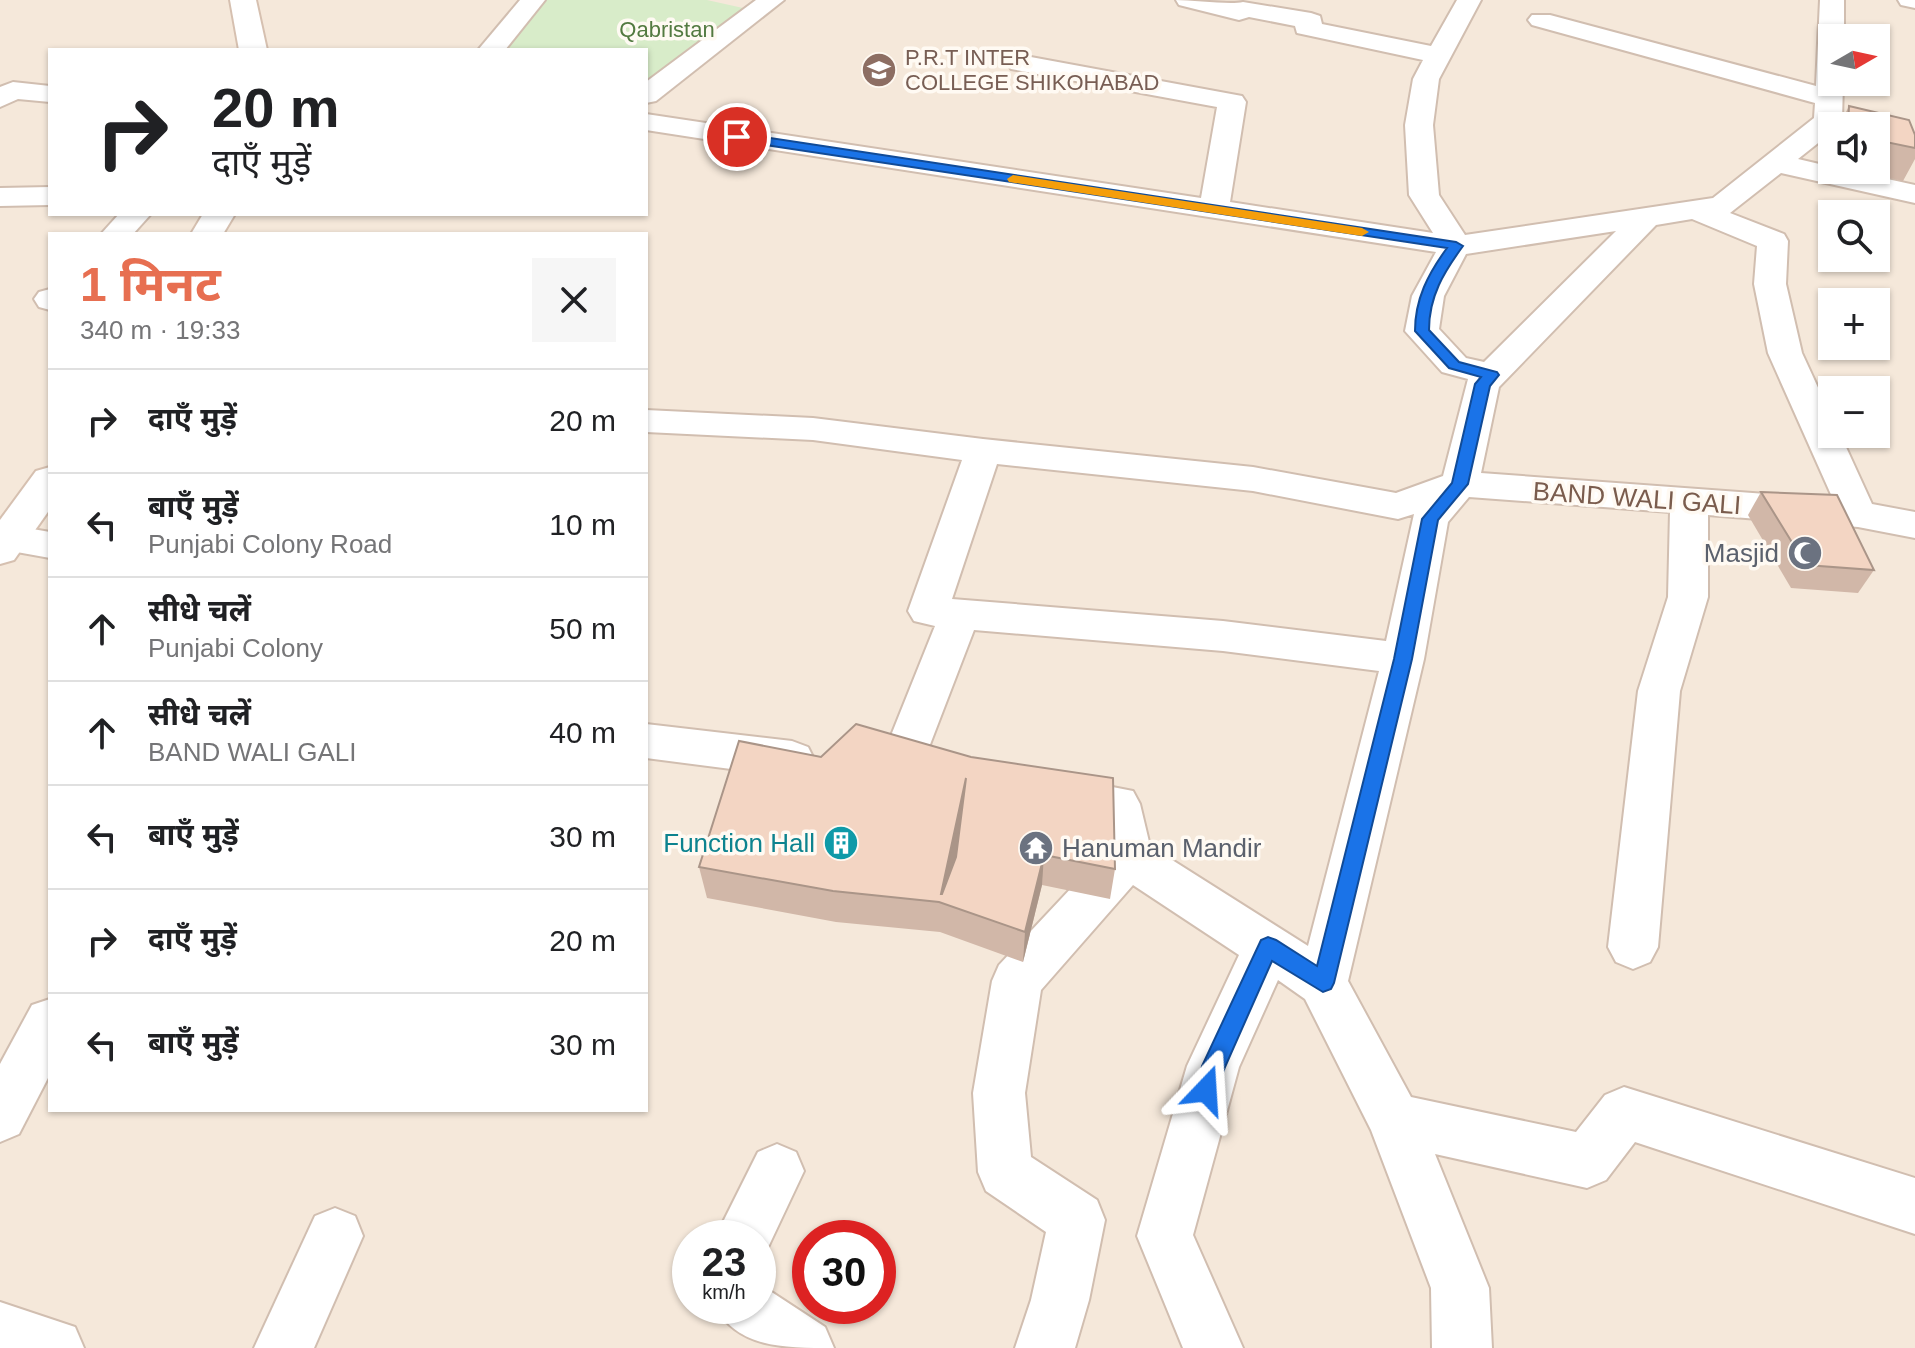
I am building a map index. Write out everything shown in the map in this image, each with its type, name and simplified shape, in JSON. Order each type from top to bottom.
[{"type":"main road","points":[[243,0],[253,48]]},
{"type":"main road","points":[[4,544],[48,483]]},
{"type":"street","points":[[493,48],[533,0]]},
{"type":"street","points":[[648,93],[772,0]]},
{"type":"street","points":[[1188,0],[1239,13],[1243,9],[1311,21]]},
{"type":"street","points":[[1329,0],[1306,28],[1439,55]]},
{"type":"street","points":[[1456,246],[1424,195],[1419,125],[1426,79],[1469,0]]},
{"type":"street","points":[[648,122],[1456,246],[1722,206],[1828,121],[1832,0]]},
{"type":"street","points":[[1541,20],[1829,98]]},
{"type":"street","points":[[1020,63],[1232,102],[1214,209]]},
{"type":"street","points":[[4,93],[48,94]]},
{"type":"street","points":[[1775,163],[1915,194]]},
{"type":"street","points":[[0,197],[48,196]]},
{"type":"street","points":[[1695,210],[1773,241],[1770,284],[1785,353],[1858,514]]},
{"type":"street","points":[[118,232],[134,216]]},
{"type":"street","points":[[1323,983],[1403,659],[1430,519],[1460,484],[1487,380],[1647,217]]},
{"type":"street","points":[[1456,246],[1434,275],[1422,315],[1422,331],[1454,365],[1487,380]]},
{"type":"street","points":[[648,421],[813,429],[983,451],[1253,479],[1398,506],[1460,484]]},
{"type":"street","points":[[983,451],[928,611],[1223,636],[1403,659]]},
{"type":"street","name":"BAND WALI GALI","points":[[1460,484],[1858,514],[1915,525]]},
{"type":"street","points":[[1633,947],[1659,691],[1688,597],[1689,501]]},
{"type":"street","points":[[4,544],[48,545]]},
{"type":"street","points":[[863,765],[960,614]]},
{"type":"street","points":[[648,741],[946,776]]},
{"type":"street","points":[[1023,789],[1117,804],[1129,857],[1323,983],[1394,1119],[1460,1288],[1462,1348]]},
{"type":"street","points":[[1045,1348],[1060,1300],[1077,1220],[1005,1172],[999,1093],[1017,981],[1129,857]]},
{"type":"street","points":[[1213,1348],[1165,1236],[1213,1066],[1268,947]]},
{"type":"street","points":[[0,1116],[48,1026]]},
{"type":"street","points":[[1394,1119],[1587,1161],[1624,1113],[1915,1206]]},
{"type":"street","points":[[752,1220],[777,1171]]},
{"type":"street","points":[[284,1348],[335,1236]]},
{"type":"street","points":[[770,1324],[804,1348]]},
{"type":"street","points":[[0,1331],[54,1348]]},
{"type":"shaded area","points":[[0,0],[1915,0],[1915,1348],[0,1348]]},
{"type":"green space","name":"Qabristan","points":[[544,0],[707,0],[743,8],[648,81],[648,48],[504,48]]},
{"type":"building","points":[[1849,106],[1875,112],[1849,112]]},
{"type":"building","points":[[1890,116],[1909,120],[1915,135],[1915,148],[1890,143]]},
{"type":"building","points":[[1761,492],[1837,495],[1874,570],[1806,565]]},
{"type":"building","points":[[856,724],[971,757],[1113,778],[1115,869],[1044,855],[1025,932],[939,902],[833,891],[699,867],[739,741],[821,757]],"holes":[[[966,778],[956,857],[941,894]]]},
{"type":"slow traffic","points":[[1013,179],[1362,232]]},
{"type":"place","name":"P.R.T INTER COLLEGE SHIKOHABAD","points":[[879,70]]},
{"type":"place","name":"Masjid","points":[[1805,553]]},
{"type":"place","name":"Function Hall","points":[[841,843]]},
{"type":"place","name":"Hanuman Mandir","points":[[1036,848]]},
{"type":"route","points":[[737,137],[1456,246],[1434,275],[1422,315],[1422,331],[1454,365],[1492,375],[1482,384],[1460,484],[1430,519],[1403,659],[1323,983],[1268,947],[1213,1066],[1206,1090]]}]
